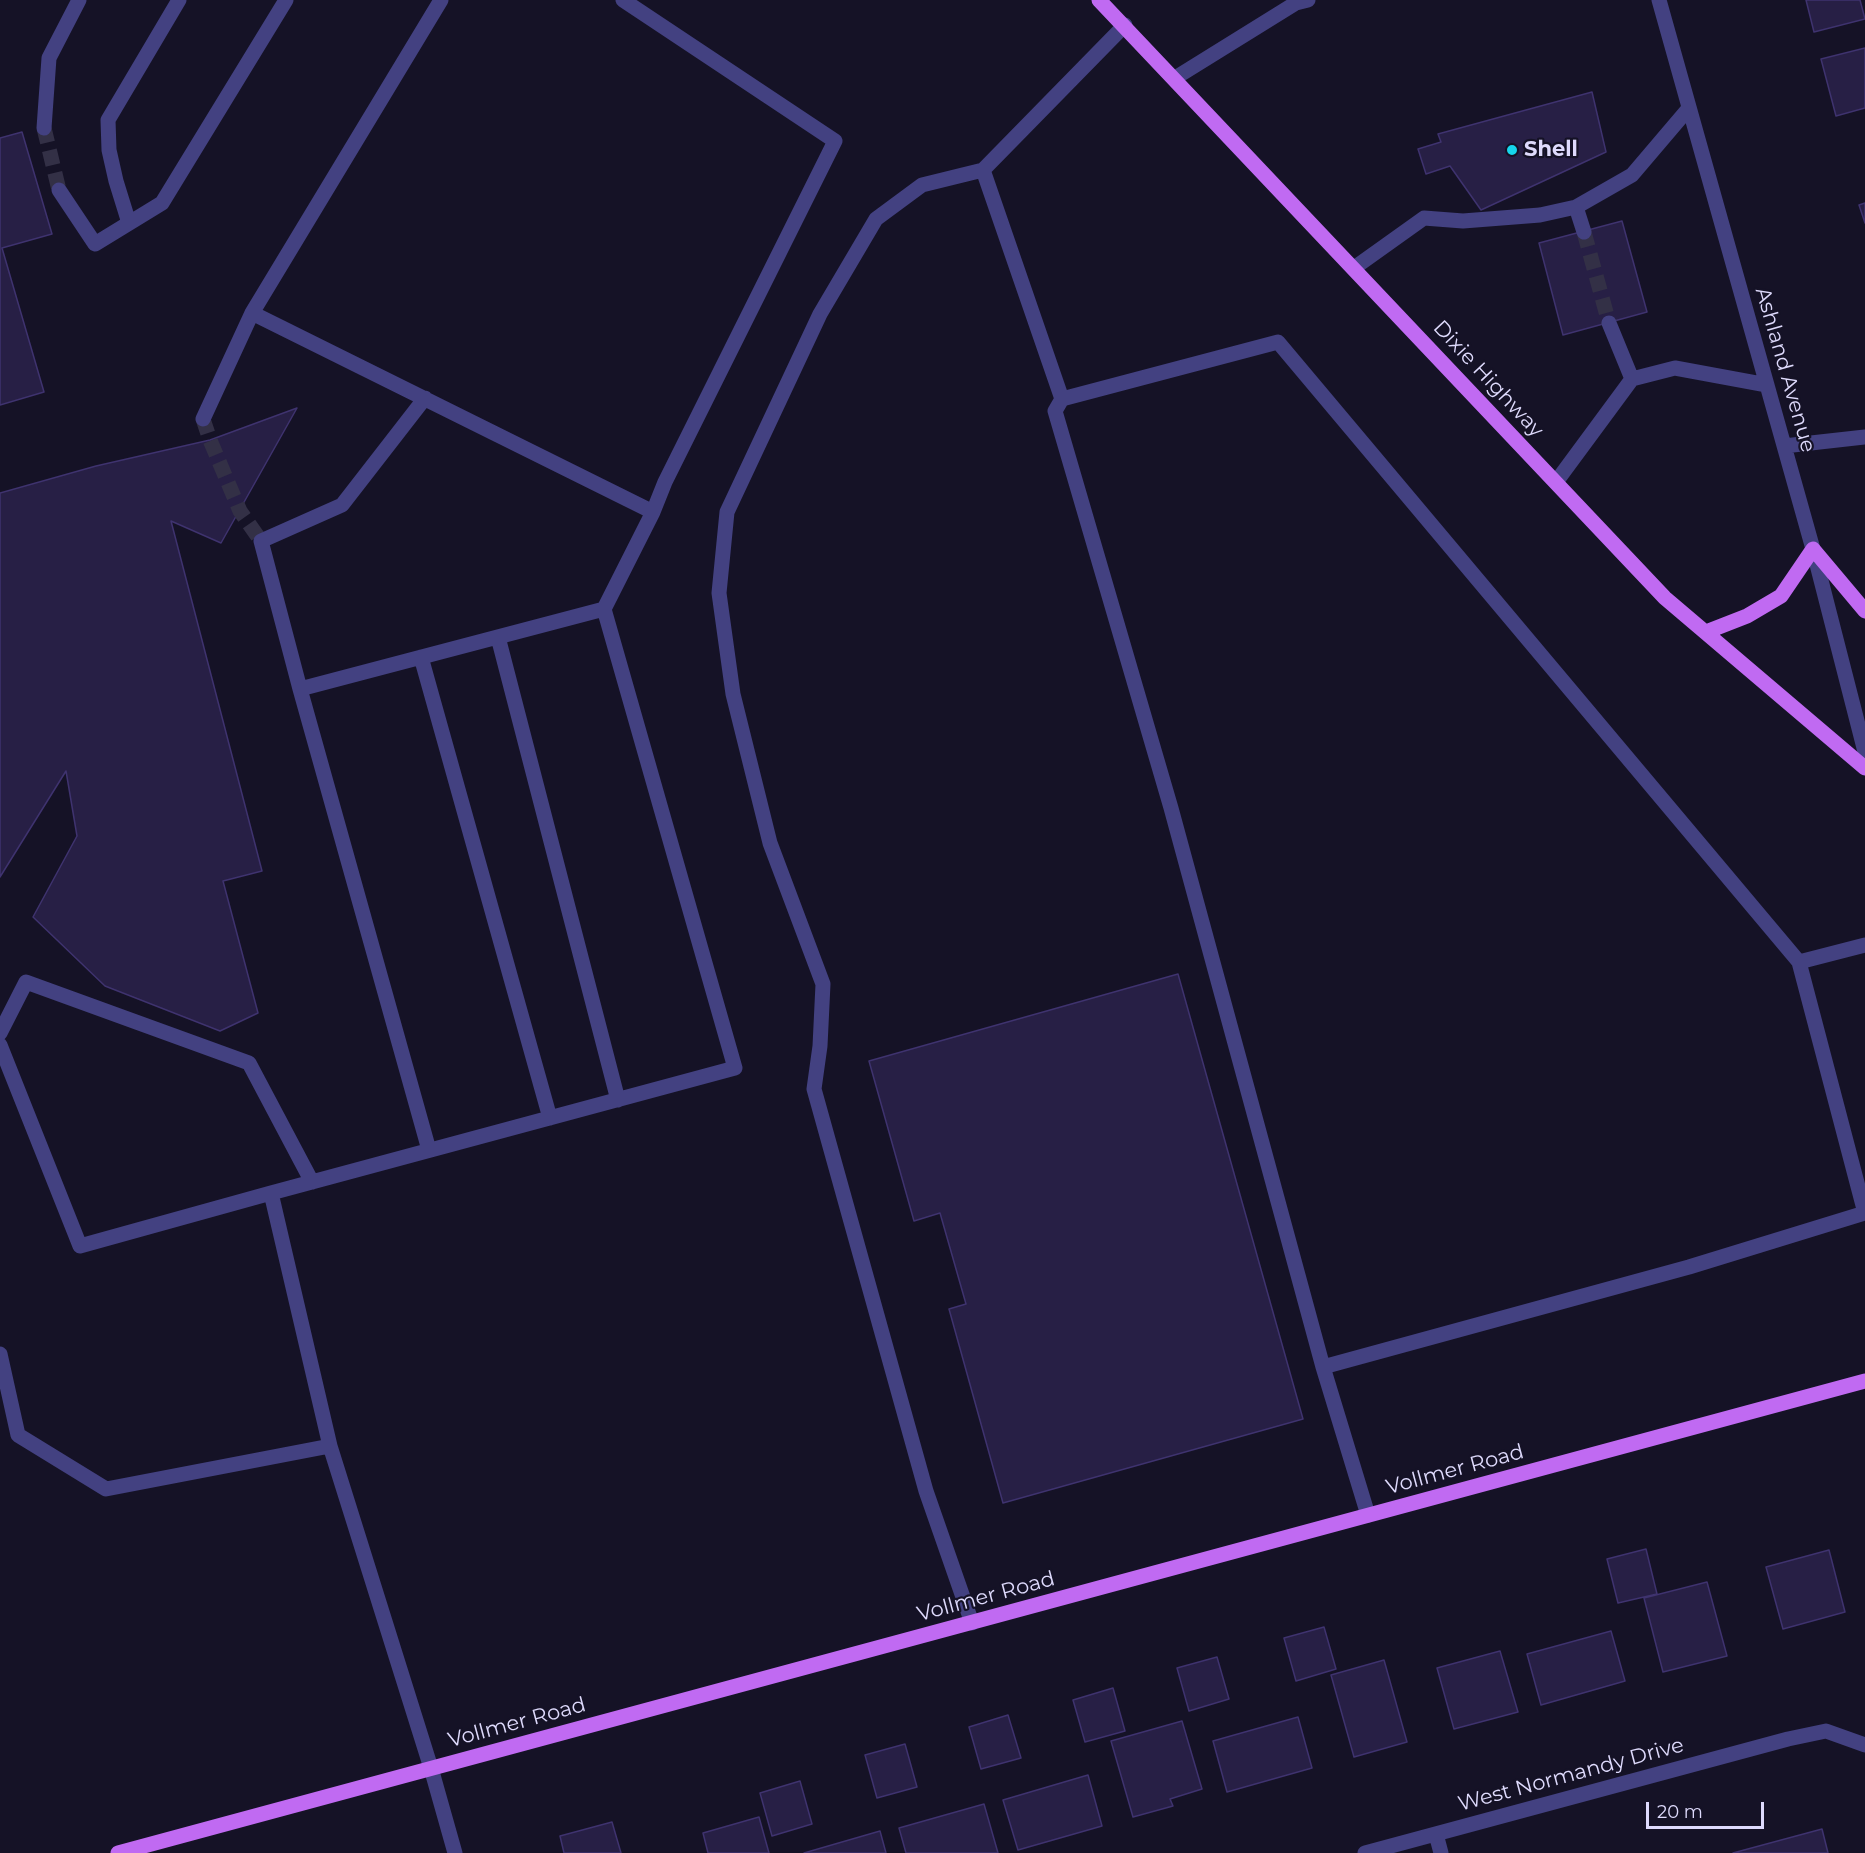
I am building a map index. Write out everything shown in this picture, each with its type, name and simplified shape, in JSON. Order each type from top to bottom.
[{"type":"main road","name":"Dixie Highway","points":[[1099,0],[1665,598],[1865,768]]},
{"type":"main road","points":[[1706,632],[1747,616],[1781,596],[1813,549],[1865,611]]},
{"type":"main road","name":"Vollmer Road","points":[[118,1853],[1865,1381]]},
{"type":"street","points":[[44,128],[49,58],[79,0]]},
{"type":"street","points":[[129,223],[116,181],[110,150],[108,120],[179,0]]},
{"type":"street","points":[[59,190],[95,244],[162,203],[286,0]]},
{"type":"street","points":[[203,419],[252,313],[441,0]]},
{"type":"street","points":[[0,1045],[80,1246],[735,1068],[604,609],[835,141],[623,0]]},
{"type":"street","points":[[1175,78],[1296,3],[1308,0]]},
{"type":"street","name":"Ashland Avenue","points":[[1659,0],[1813,549],[1865,752]]},
{"type":"street","points":[[972,1623],[926,1491],[814,1089],[820,1046],[823,984],[770,843],[732,694],[718,593],[727,512],[820,314],[876,219],[922,185],[983,170],[1125,26]]},
{"type":"street","points":[[1354,268],[1424,218],[1485,220],[1540,215],[1576,207],[1632,175],[1689,108]]},
{"type":"street","points":[[983,170],[1062,399]]},
{"type":"street","points":[[1576,207],[1584,232]]},
{"type":"street","points":[[252,313],[653,512]]},
{"type":"street","points":[[1609,323],[1632,379]]},
{"type":"street","points":[[1323,1367],[1689,1267],[1865,1213],[1799,962],[1278,342],[1062,399],[1055,411],[1171,808],[1323,1367],[1368,1515]]},
{"type":"street","points":[[1556,482],[1632,379],[1675,368],[1767,385]]},
{"type":"street","points":[[424,398],[342,505],[261,541],[429,1150]]},
{"type":"street","points":[[1784,446],[1865,437]]},
{"type":"street","points":[[300,689],[604,609]]},
{"type":"street","points":[[498,637],[618,1100]]},
{"type":"street","points":[[421,657],[550,1118]]},
{"type":"street","points":[[1799,962],[1865,945]]},
{"type":"street","points":[[0,1033],[26,982],[249,1062],[312,1182]]},
{"type":"street","points":[[272,1193],[330,1446],[431,1768],[455,1853]]},
{"type":"street","points":[[0,1354],[18,1435],[106,1489],[330,1446]]},
{"type":"street","name":"West Normandy Drive","points":[[1365,1853],[1788,1738],[1826,1731],[1865,1745]]},
{"type":"street","points":[[1436,1834],[1441,1853]]},
{"type":"building","points":[[1806,0],[1860,0],[1865,19],[1814,32]]},
{"type":"building","points":[[1865,48],[1865,108],[1836,116],[1821,59]]},
{"type":"building","name":"Shell","points":[[1592,92],[1606,152],[1481,210],[1450,166],[1426,174],[1418,149],[1441,142],[1438,134]]},
{"type":"building","points":[[22,132],[52,234],[2,248],[44,392],[0,405],[0,138]]},
{"type":"building","points":[[1865,203],[1865,223],[1859,205]]},
{"type":"building","points":[[1622,221],[1647,312],[1563,335],[1539,243]]},
{"type":"building","points":[[297,408],[221,543],[171,521],[262,871],[223,881],[258,1013],[220,1031],[105,986],[33,917],[77,836],[66,771],[0,877],[0,493],[96,466],[210,440]]},
{"type":"building","points":[[1178,974],[1303,1419],[1003,1503],[949,1309],[966,1304],[940,1213],[914,1221],[869,1061]]},
{"type":"building","points":[[1646,1549],[1657,1594],[1618,1603],[1607,1559]]},
{"type":"building","points":[[1829,1550],[1845,1612],[1783,1629],[1766,1567]]},
{"type":"building","points":[[1707,1582],[1727,1656],[1663,1672],[1644,1598]]},
{"type":"building","points":[[1324,1627],[1336,1669],[1296,1681],[1284,1638]]},
{"type":"building","points":[[1611,1631],[1625,1681],[1541,1705],[1527,1654]]},
{"type":"building","points":[[1500,1651],[1518,1712],[1454,1729],[1437,1668]]},
{"type":"building","points":[[1217,1657],[1229,1699],[1189,1711],[1177,1668]]},
{"type":"building","points":[[1384,1660],[1407,1742],[1354,1757],[1331,1675]]},
{"type":"building","points":[[1113,1688],[1125,1731],[1085,1742],[1073,1700]]},
{"type":"building","points":[[1008,1715],[1021,1758],[981,1769],[969,1727]]},
{"type":"building","points":[[1298,1717],[1312,1768],[1227,1792],[1213,1741]]},
{"type":"building","points":[[1182,1721],[1202,1789],[1170,1799],[1173,1806],[1133,1817],[1111,1741]]},
{"type":"building","points":[[905,1744],[917,1787],[877,1798],[865,1755]]},
{"type":"building","points":[[1088,1775],[1102,1826],[1018,1850],[1003,1800]]},
{"type":"building","points":[[800,1781],[812,1824],[772,1836],[760,1793]]},
{"type":"building","points":[[984,1804],[998,1853],[906,1853],[899,1828]]},
{"type":"building","points":[[759,1817],[769,1853],[708,1853],[703,1833]]},
{"type":"building","points":[[612,1822],[621,1853],[564,1853],[560,1836]]},
{"type":"building","points":[[1822,1829],[1828,1853],[1733,1853]]},
{"type":"building","points":[[880,1831],[886,1853],[804,1853]]},
{"type":"tunnel","points":[[44,128],[59,190]]},
{"type":"tunnel","points":[[1584,232],[1609,323]]},
{"type":"tunnel","points":[[203,419],[240,511],[261,541]]},
{"type":"place","name":"Shell","points":[[1512,150]]}]
